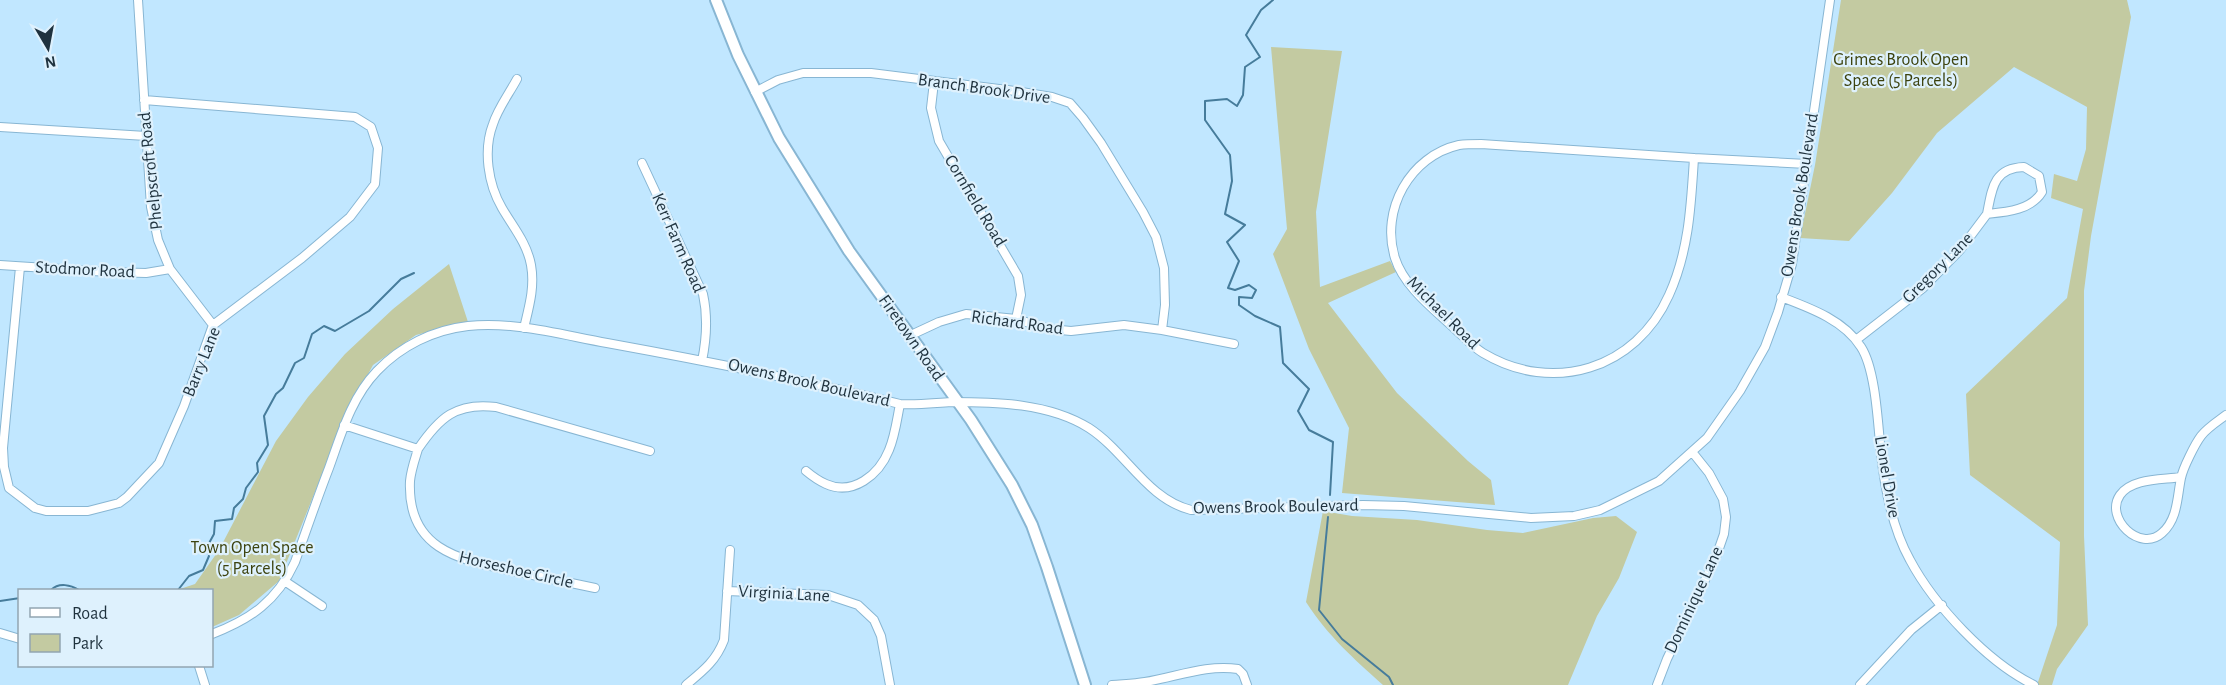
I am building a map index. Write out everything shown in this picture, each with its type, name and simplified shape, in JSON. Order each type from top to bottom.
[{"type":"street","name":"Phelpscroft Road","points":[[138,0],[151,207],[158,240],[170,269],[213,325]]},
{"type":"street","name":"Firetown Road","points":[[716,0],[755,92],[779,138],[849,251],[971,420],[998,462],[1032,525],[1085,685]]},
{"type":"street","name":"Owens Brook Boulevard","points":[[213,634],[254,613],[286,582],[344,424],[361,392],[376,372],[396,354],[419,340],[442,331],[468,326],[493,325],[524,328],[810,382],[900,404],[957,402],[1033,407],[1088,427],[1107,441],[1150,486],[1179,507],[1191,510],[1363,505],[1404,506],[1531,518],[1574,516],[1600,510],[1659,481],[1693,453],[1707,438],[1740,391],[1765,347],[1792,264],[1830,0]]},
{"type":"street","name":"Branch Brook Drive","points":[[755,92],[778,80],[803,73],[871,73],[1052,97],[1070,103],[1083,118],[1143,212],[1156,237],[1164,268],[1165,305],[1162,330]]},
{"type":"street","points":[[517,79],[493,123],[488,153],[489,170],[496,195],[523,239],[531,263],[531,296],[524,328]]},
{"type":"street","name":"Cornfield Road","points":[[934,82],[931,108],[939,141],[1018,276],[1021,295],[1016,319]]},
{"type":"street","name":"Barry Lane","points":[[20,267],[3,448],[4,467],[9,488],[35,508],[46,511],[88,511],[119,503],[159,463],[184,406],[213,325],[302,258],[350,217],[375,184],[378,148],[371,127],[355,117],[144,100]]},
{"type":"street","points":[[0,127],[146,136]]},
{"type":"street","name":"Michael Road","points":[[1694,158],[1687,238],[1670,294],[1650,328],[1623,352],[1597,366],[1578,371],[1543,374],[1514,368],[1498,361],[1471,344],[1430,305],[1415,290],[1395,260],[1392,219],[1395,201],[1401,189],[1413,173],[1438,153],[1459,145],[1516,145],[1807,164]]},
{"type":"street","name":"Kerr Farm Road","points":[[642,163],[703,294],[708,328],[702,361]]},
{"type":"street","name":"Gregory Lane","points":[[1856,340],[1923,288],[1960,250],[1988,214],[1995,181],[2002,174],[2024,167],[2039,176],[2042,192],[2037,200],[2017,209],[1988,214]]},
{"type":"street","name":"Stodmor Road","points":[[0,265],[117,272],[161,272],[170,269]]},
{"type":"street","name":"Lionel Drive","points":[[1782,297],[1812,309],[1837,323],[1863,349],[1870,370],[1883,474],[1892,516],[1910,560],[1942,605],[1971,638],[1998,662],[2034,685]]},
{"type":"street","name":"Richard Road","points":[[910,335],[966,314],[1016,319],[1050,329],[1071,331],[1124,326],[1162,330],[1234,344]]},
{"type":"street","points":[[806,471],[827,485],[852,487],[864,482],[884,462],[890,448],[900,404]]},
{"type":"street","name":"Horseshoe Circle","points":[[595,588],[482,564],[442,551],[422,531],[414,515],[410,479],[418,450],[442,419],[457,410],[483,405],[530,416],[650,451]]},
{"type":"street","points":[[2181,477],[2130,485],[2120,495],[2116,511],[2119,522],[2127,532],[2144,538],[2158,537],[2170,524],[2177,506],[2181,477],[2201,435],[2226,415]]},
{"type":"street","points":[[344,424],[418,450]]},
{"type":"street","name":"Dominique Lane","points":[[1657,685],[1667,658],[1716,557],[1724,534],[1726,517],[1723,499],[1710,473],[1693,453]]},
{"type":"street","points":[[686,685],[709,666],[720,650],[726,628],[730,550]]},
{"type":"street","points":[[286,582],[322,606]]},
{"type":"street","name":"Virginia Lane","points":[[727,591],[828,595],[858,605],[874,620],[882,636],[890,685]]},
{"type":"street","points":[[1860,685],[1911,630],[1942,605]]},
{"type":"street","points":[[0,633],[18,638]]},
{"type":"street","points":[[200,667],[205,685]]},
{"type":"street","points":[[1112,685],[1144,682],[1227,667],[1238,669],[1244,674],[1247,685]]},
{"type":"green space","name":"Grimes Brook Open Space (5 Parcels)","points":[[1841,0],[2127,0],[2131,17],[2091,236],[2084,291],[2084,536],[2088,625],[2057,669],[2052,685],[2037,685],[2057,625],[2060,542],[1970,475],[1966,394],[2067,298],[2083,209],[2051,198],[2054,174],[2077,181],[2086,149],[2087,107],[2014,67],[1937,133],[1892,193],[1849,241],[1800,238],[1815,165]]},
{"type":"green space","points":[[1271,47],[1342,51],[1316,212],[1320,287],[1390,261],[1396,272],[1328,303],[1397,393],[1491,480],[1495,505],[1342,493],[1349,428],[1309,349],[1273,254],[1287,229]]},
{"type":"green space","name":"Town Open Space (5 Parcels)","points":[[449,264],[468,322],[416,335],[373,365],[343,420],[279,581],[239,615],[213,627],[213,589],[180,589],[195,584],[219,550],[276,441],[308,397],[345,354],[393,309]]},
{"type":"green space","points":[[1323,511],[1523,533],[1593,518],[1616,516],[1637,532],[1619,578],[1597,616],[1568,685],[1383,685],[1332,636],[1306,602]]},
{"type":"waterway","points":[[1273,0],[1261,10],[1246,35],[1260,57],[1245,67],[1243,95],[1237,106],[1227,99],[1205,101],[1205,120],[1230,155],[1232,181],[1225,214],[1245,225],[1227,242],[1239,261],[1228,288],[1235,290],[1249,285],[1256,290],[1252,298],[1239,297],[1239,305],[1255,316],[1280,327],[1283,363],[1309,389],[1298,411],[1309,430],[1333,442],[1330,495]]},
{"type":"waterway","points":[[179,589],[189,576],[203,570],[209,556],[208,545],[214,534],[215,521],[232,519],[234,508],[243,499],[246,488],[258,472],[257,463],[268,445],[264,416],[276,394],[283,388],[295,363],[304,358],[312,334],[324,326],[335,331],[369,311],[401,279],[414,273]]},
{"type":"waterway","points":[[1328,517],[1319,610],[1342,639],[1389,677],[1393,685]]},
{"type":"waterway","points":[[52,589],[65,585],[77,589]]},
{"type":"waterway","points":[[0,601],[18,598]]}]
